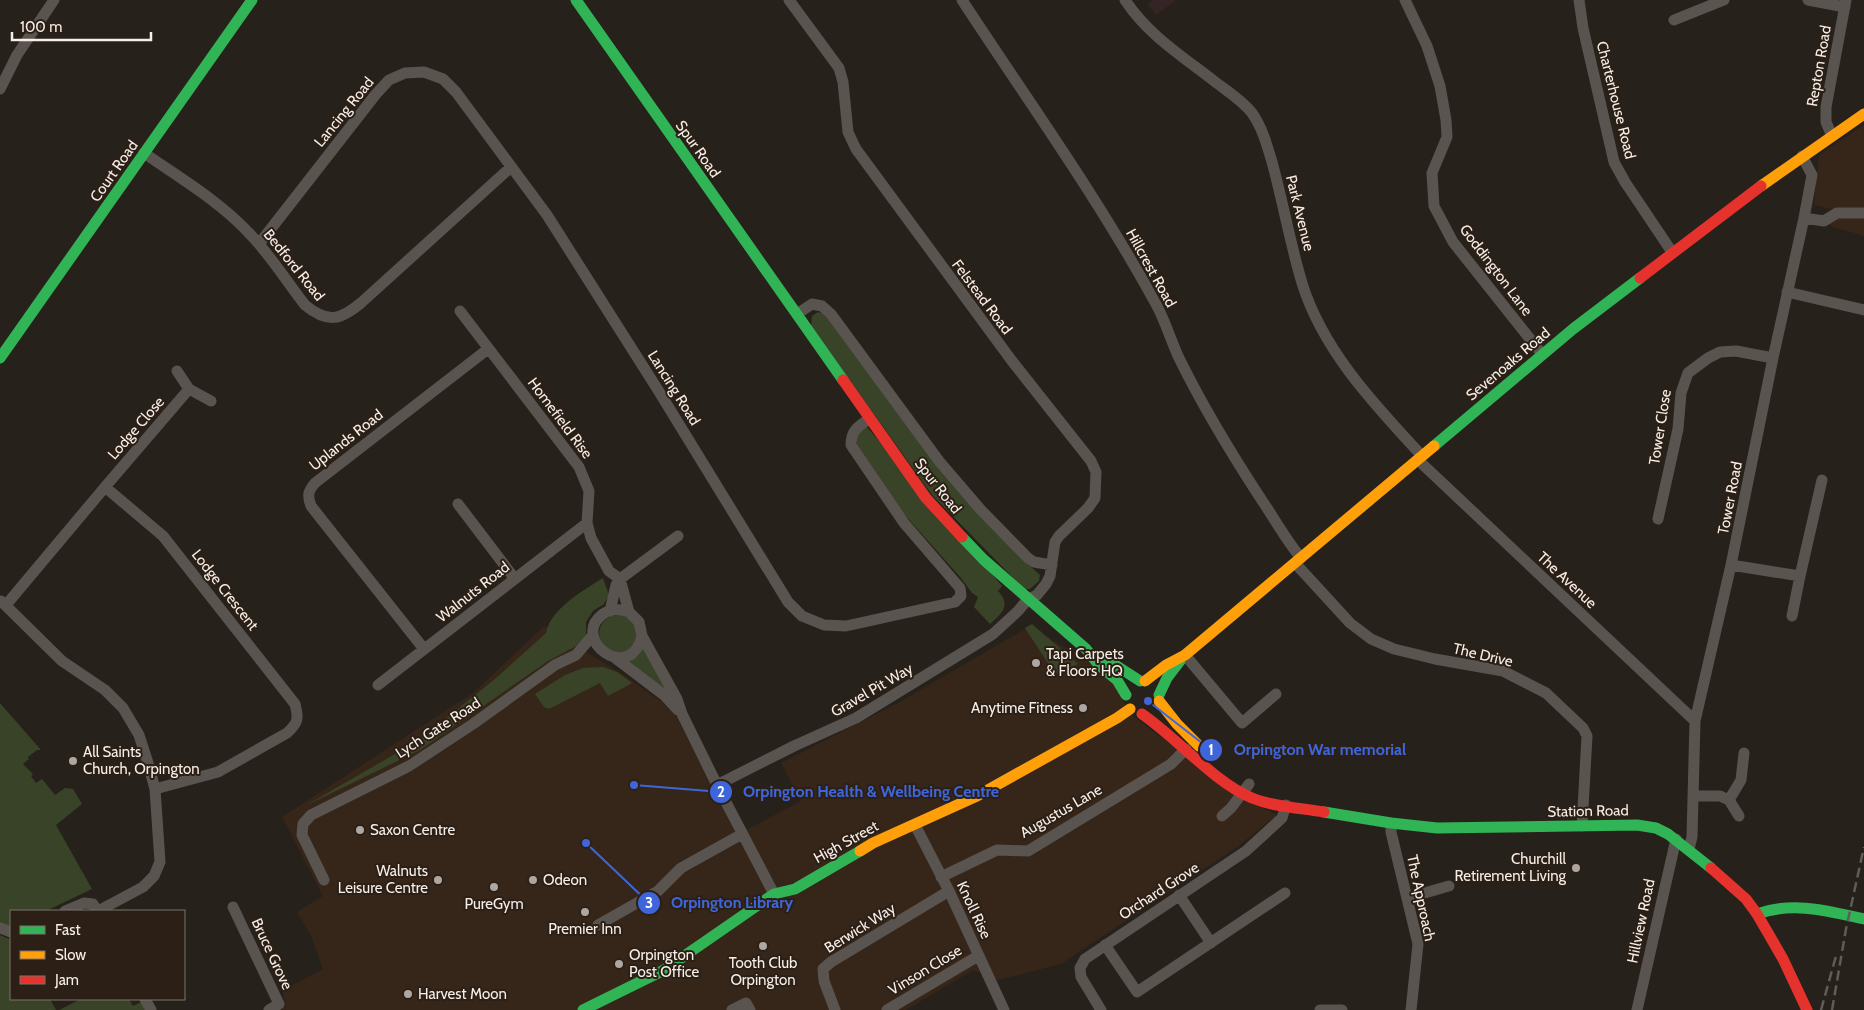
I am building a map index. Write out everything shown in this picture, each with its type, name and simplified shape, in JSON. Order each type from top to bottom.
[{"type":"main road","name":"Court Road","points":[[0,358],[252,0]]},
{"type":"main road","name":"Spur Road","points":[[576,0],[926,498],[984,560],[1086,649],[1099,665],[1117,680],[1126,695]]},
{"type":"main road","name":"Sevenoaks Road","points":[[1142,681],[1185,655],[1542,354],[1672,252],[1802,156],[1864,114]]},
{"type":"main road","name":"Spur Road","points":[[1086,649],[1105,658],[1142,681]]},
{"type":"main road","name":"Sevenoaks Road","points":[[1159,698],[1167,678],[1185,655]]},
{"type":"main road","points":[[1159,698],[1153,711],[1142,714],[1130,709],[1126,695],[1131,686],[1142,681],[1154,685],[1159,698],[1177,724],[1206,752]]},
{"type":"main road","name":"High Street","points":[[582,1010],[671,966],[774,894],[795,889],[873,843],[977,796],[1130,709]]},
{"type":"main road","name":"Station Road","points":[[1142,714],[1231,786],[1267,792],[1283,804],[1392,823],[1437,828],[1650,826],[1662,830],[1689,849],[1740,893],[1758,914],[1783,959],[1807,1010]]},
{"type":"main road","name":"Station Road","points":[[1232,773],[1246,789]]},
{"type":"main road","points":[[1758,914],[1770,909],[1808,908],[1864,919]]},
{"type":"street","points":[[0,89],[17,55],[54,0]]},
{"type":"street","name":"Felstead Road","points":[[789,0],[839,68],[843,82],[848,132],[856,149],[1012,361],[1090,460],[1096,472],[1095,498],[1088,508],[1059,536],[1053,550],[1052,565],[1046,584],[1037,595],[1028,599]]},
{"type":"street","name":"Hillcrest Road","points":[[962,0],[1044,125],[1083,180],[1111,226],[1158,308],[1178,356],[1200,398],[1298,561]]},
{"type":"street","name":"Park Avenue","points":[[1125,0],[1157,38],[1240,100],[1252,113],[1261,129],[1280,188],[1302,283],[1313,313],[1336,353],[1420,458]]},
{"type":"street","name":"Goddington Lane","points":[[1405,0],[1427,46],[1440,86],[1446,120],[1447,137],[1432,173],[1434,206],[1453,242],[1542,354]]},
{"type":"street","name":"Charterhouse Road","points":[[1579,0],[1614,162],[1625,182],[1672,252]]},
{"type":"street","points":[[1674,20],[1724,0]]},
{"type":"street","points":[[1808,0],[1846,3]]},
{"type":"street","name":"Repton Road","points":[[1832,136],[1826,122],[1826,107],[1846,3]]},
{"type":"street","name":"Lancing Road","points":[[259,244],[389,80],[405,73],[424,72],[443,79],[456,92],[548,215],[788,602],[802,616],[824,625],[846,626],[955,602],[962,596],[960,588],[904,523],[851,444],[851,436],[855,430],[869,419]]},
{"type":"street","name":"Bedford Road","points":[[144,153],[238,222],[259,244],[305,306],[314,313],[324,317],[338,318],[349,313],[362,302],[511,167]]},
{"type":"street","name":"Tower Road","points":[[1689,849],[1692,837],[1695,721],[1731,565],[1773,358],[1804,218],[1812,175],[1802,156]]},
{"type":"street","points":[[1804,218],[1824,221],[1837,213],[1864,213]]},
{"type":"street","points":[[1787,292],[1864,310]]},
{"type":"street","name":"Spur Road","points":[[796,314],[812,304],[822,306],[831,314],[939,462],[981,510],[1028,558],[1034,562],[1052,565]]},
{"type":"street","name":"Homefield Rise","points":[[460,311],[579,467],[589,491],[587,523],[591,538],[609,571],[620,579],[629,612],[639,622],[642,636],[677,699],[682,714],[717,785],[774,894]]},
{"type":"street","name":"Uplands Road","points":[[424,649],[311,506],[308,498],[309,490],[315,483],[488,348]]},
{"type":"street","name":"Tower Close","points":[[1658,519],[1678,429],[1681,393],[1688,373],[1708,358],[1720,352],[1736,350],[1773,358]]},
{"type":"street","points":[[176,371],[189,389],[211,401]]},
{"type":"street","name":"Lodge Close","points":[[105,487],[189,389]]},
{"type":"street","name":"The Avenue","points":[[1420,458],[1695,721]]},
{"type":"street","points":[[1792,616],[1822,480]]},
{"type":"street","points":[[100,910],[143,887],[154,876],[160,862],[155,789],[139,736],[123,708],[106,690],[62,661],[3,602],[105,487]]},
{"type":"street","name":"Lodge Crescent","points":[[105,487],[163,536],[295,704],[298,716],[295,726],[287,734],[218,772],[155,789]]},
{"type":"street","points":[[458,504],[515,579]]},
{"type":"street","name":"Walnuts Road","points":[[378,685],[587,523]]},
{"type":"street","points":[[610,610],[616,585],[620,579],[678,536]]},
{"type":"street","name":"The Drive","points":[[1298,561],[1350,623],[1371,638],[1402,651],[1503,671],[1546,693],[1583,728],[1587,736],[1582,826]]},
{"type":"street","points":[[1731,565],[1800,576]]},
{"type":"street","name":"Gravel Pit Way","points":[[717,785],[794,746],[848,723],[882,703],[987,639],[1010,619],[1028,599]]},
{"type":"street","points":[[629,612],[619,609],[610,610],[604,613],[597,621],[594,635],[599,648],[611,656],[624,657],[638,646],[642,636]]},
{"type":"street","name":"Lych Gate Road","points":[[576,655],[594,635]]},
{"type":"street","name":"Lych Gate Road","points":[[324,880],[302,835],[303,824],[311,815],[409,766],[473,724],[555,665],[576,655],[591,653],[611,656]]},
{"type":"street","points":[[1185,655],[1242,723],[1276,694]]},
{"type":"street","name":"Homefield Rise","points":[[611,656],[664,695],[682,714]]},
{"type":"street","name":"Augustus Lane","points":[[941,877],[997,850],[1028,851],[1171,764],[1186,749]]},
{"type":"street","points":[[1729,800],[1741,780],[1744,753]]},
{"type":"street","points":[[1222,816],[1246,789]]},
{"type":"street","points":[[1693,796],[1720,796],[1729,800],[1739,816]]},
{"type":"street","name":"Orchard Grove","points":[[1101,1010],[1081,977],[1080,968],[1085,959],[1246,851],[1282,818],[1283,804]]},
{"type":"street","name":"The Approach","points":[[1392,823],[1391,832],[1418,944],[1412,1010]]},
{"type":"street","name":"Knoll Rise","points":[[915,824],[949,891],[1004,1010]]},
{"type":"street","points":[[598,925],[658,892],[676,872],[690,862],[742,834]]},
{"type":"street","name":"Hillview Road","points":[[1637,1010],[1676,839]]},
{"type":"street","points":[[1407,898],[1450,886]]},
{"type":"street","name":"Berwick Way","points":[[835,1010],[824,981],[823,969],[831,962],[949,891]]},
{"type":"street","points":[[1105,945],[1137,992],[1286,893]]},
{"type":"street","points":[[1179,895],[1211,943]]},
{"type":"street","points":[[67,910],[84,903],[94,904],[97,910]]},
{"type":"street","name":"Bruce Grove","points":[[234,907],[279,1004],[269,1010]]},
{"type":"street","name":"Vinson Close","points":[[887,1010],[978,956]]},
{"type":"street","points":[[732,1010],[746,1002],[750,1010]]},
{"type":"street","points":[[1320,1010],[1342,1010]]},
{"type":"shaded area","points":[[1153,0],[1176,0],[1156,15],[1147,4]]},
{"type":"shaded area","points":[[1864,125],[1864,236],[1830,226],[1832,209],[1814,205],[1819,155]]},
{"type":"shaded area","points":[[544,626],[624,675],[673,710],[737,835],[801,801],[781,763],[896,704],[1030,626],[1108,674],[1129,713],[1239,796],[1277,815],[1237,847],[1061,964],[998,980],[973,970],[906,1010],[280,1010],[286,1006],[282,991],[323,969],[311,936],[297,912],[323,896],[282,817],[473,693]]},
{"type":"green space","points":[[818,312],[825,314],[1029,565],[1040,575],[1039,581],[1030,589],[1024,589],[932,495],[811,326],[812,316]]},
{"type":"green space","points":[[867,427],[1002,586],[998,591],[1005,605],[998,617],[990,624],[974,607],[978,597],[972,593],[904,514],[857,444],[855,437]]},
{"type":"green space","points":[[603,578],[609,595],[604,604],[593,611],[586,622],[586,636],[582,643],[548,661],[420,750],[305,806],[419,740],[495,679],[546,633],[549,624],[561,608]]},
{"type":"green space","points":[[618,615],[631,621],[637,634],[631,647],[618,653],[605,647],[599,634],[605,621]]},
{"type":"green space","points":[[1032,624],[1078,664],[1055,674],[1025,628]]},
{"type":"green space","points":[[644,646],[670,696],[625,663],[639,655]]},
{"type":"green space","points":[[603,667],[617,672],[632,683],[608,696],[600,683],[549,709],[544,707],[535,694],[565,675],[583,668]]},
{"type":"green space","points":[[0,703],[41,750],[37,750],[28,757],[29,759],[23,764],[33,774],[31,776],[36,783],[42,779],[55,795],[65,788],[73,789],[82,804],[56,825],[92,889],[48,910],[10,910],[10,925],[0,927]]},
{"type":"green space","points":[[0,935],[10,940],[10,1000],[51,1000],[56,1010],[0,1010]]},
{"type":"green space","points":[[79,1000],[130,1000],[133,1006],[141,1002],[146,1010],[59,1010]]},
{"type":"railway","points":[[1832,1010],[1846,929],[1864,847]]},
{"type":"railway","points":[[1821,1010],[1836,956]]},
{"type":"traffic: fast","points":[[0,358],[252,0]]},
{"type":"traffic: fast","points":[[576,0],[843,380]]},
{"type":"traffic: fast","points":[[1434,446],[1573,329],[1640,278]]},
{"type":"traffic: fast","points":[[962,537],[984,560],[1086,649],[1099,665],[1117,680],[1126,695]]},
{"type":"traffic: fast","points":[[1103,657],[1140,681]]},
{"type":"traffic: fast","points":[[1159,695],[1167,678],[1180,661]]},
{"type":"traffic: fast","points":[[1324,812],[1437,828],[1637,825],[1656,828],[1668,834],[1711,868]]},
{"type":"traffic: fast","points":[[583,1010],[664,970],[774,894],[795,889],[860,851]]},
{"type":"traffic: fast","points":[[1757,914],[1770,910],[1797,908],[1824,910],[1864,919]]},
{"type":"traffic: slow","points":[[1761,186],[1864,114]]},
{"type":"traffic: slow","points":[[1145,681],[1166,665],[1185,655],[1434,446]]},
{"type":"traffic: slow","points":[[1159,701],[1177,724],[1199,746]]},
{"type":"traffic: slow","points":[[860,851],[873,843],[977,796],[1130,709]]},
{"type":"traffic: jam","points":[[1640,278],[1761,186]]},
{"type":"traffic: jam","points":[[843,380],[926,498],[962,537]]},
{"type":"traffic: jam","points":[[1142,714],[1210,771],[1238,791],[1269,803],[1324,812]]},
{"type":"traffic: jam","points":[[1711,868],[1746,899],[1757,914],[1783,959],[1807,1010]]},
{"type":"place","name":"Tapi Carpets & Floors HQ","points":[[1036,663]]},
{"type":"place","name":"Orpington War memorial","points":[[1148,701]]},
{"type":"place","name":"Anytime Fitness","points":[[1083,708]]},
{"type":"place","name":"All Saints Church, Orpington","points":[[73,761]]},
{"type":"place","name":"Orpington Health & Wellbeing Centre","points":[[634,785]]},
{"type":"place","name":"Saxon Centre","points":[[360,830]]},
{"type":"place","name":"Orpington Library","points":[[586,843]]},
{"type":"place","name":"Churchill Retirement Living","points":[[1576,868]]},
{"type":"place","name":"Walnuts Leisure Centre","points":[[438,880]]},
{"type":"place","name":"Odeon","points":[[533,880]]},
{"type":"place","name":"PureGym","points":[[494,887]]},
{"type":"place","name":"Premier Inn","points":[[585,912]]},
{"type":"place","name":"Tooth Club Orpington","points":[[763,946]]},
{"type":"place","name":"Orpington Post Office","points":[[619,964]]},
{"type":"place","name":"Harvest Moon","points":[[408,994]]}]
